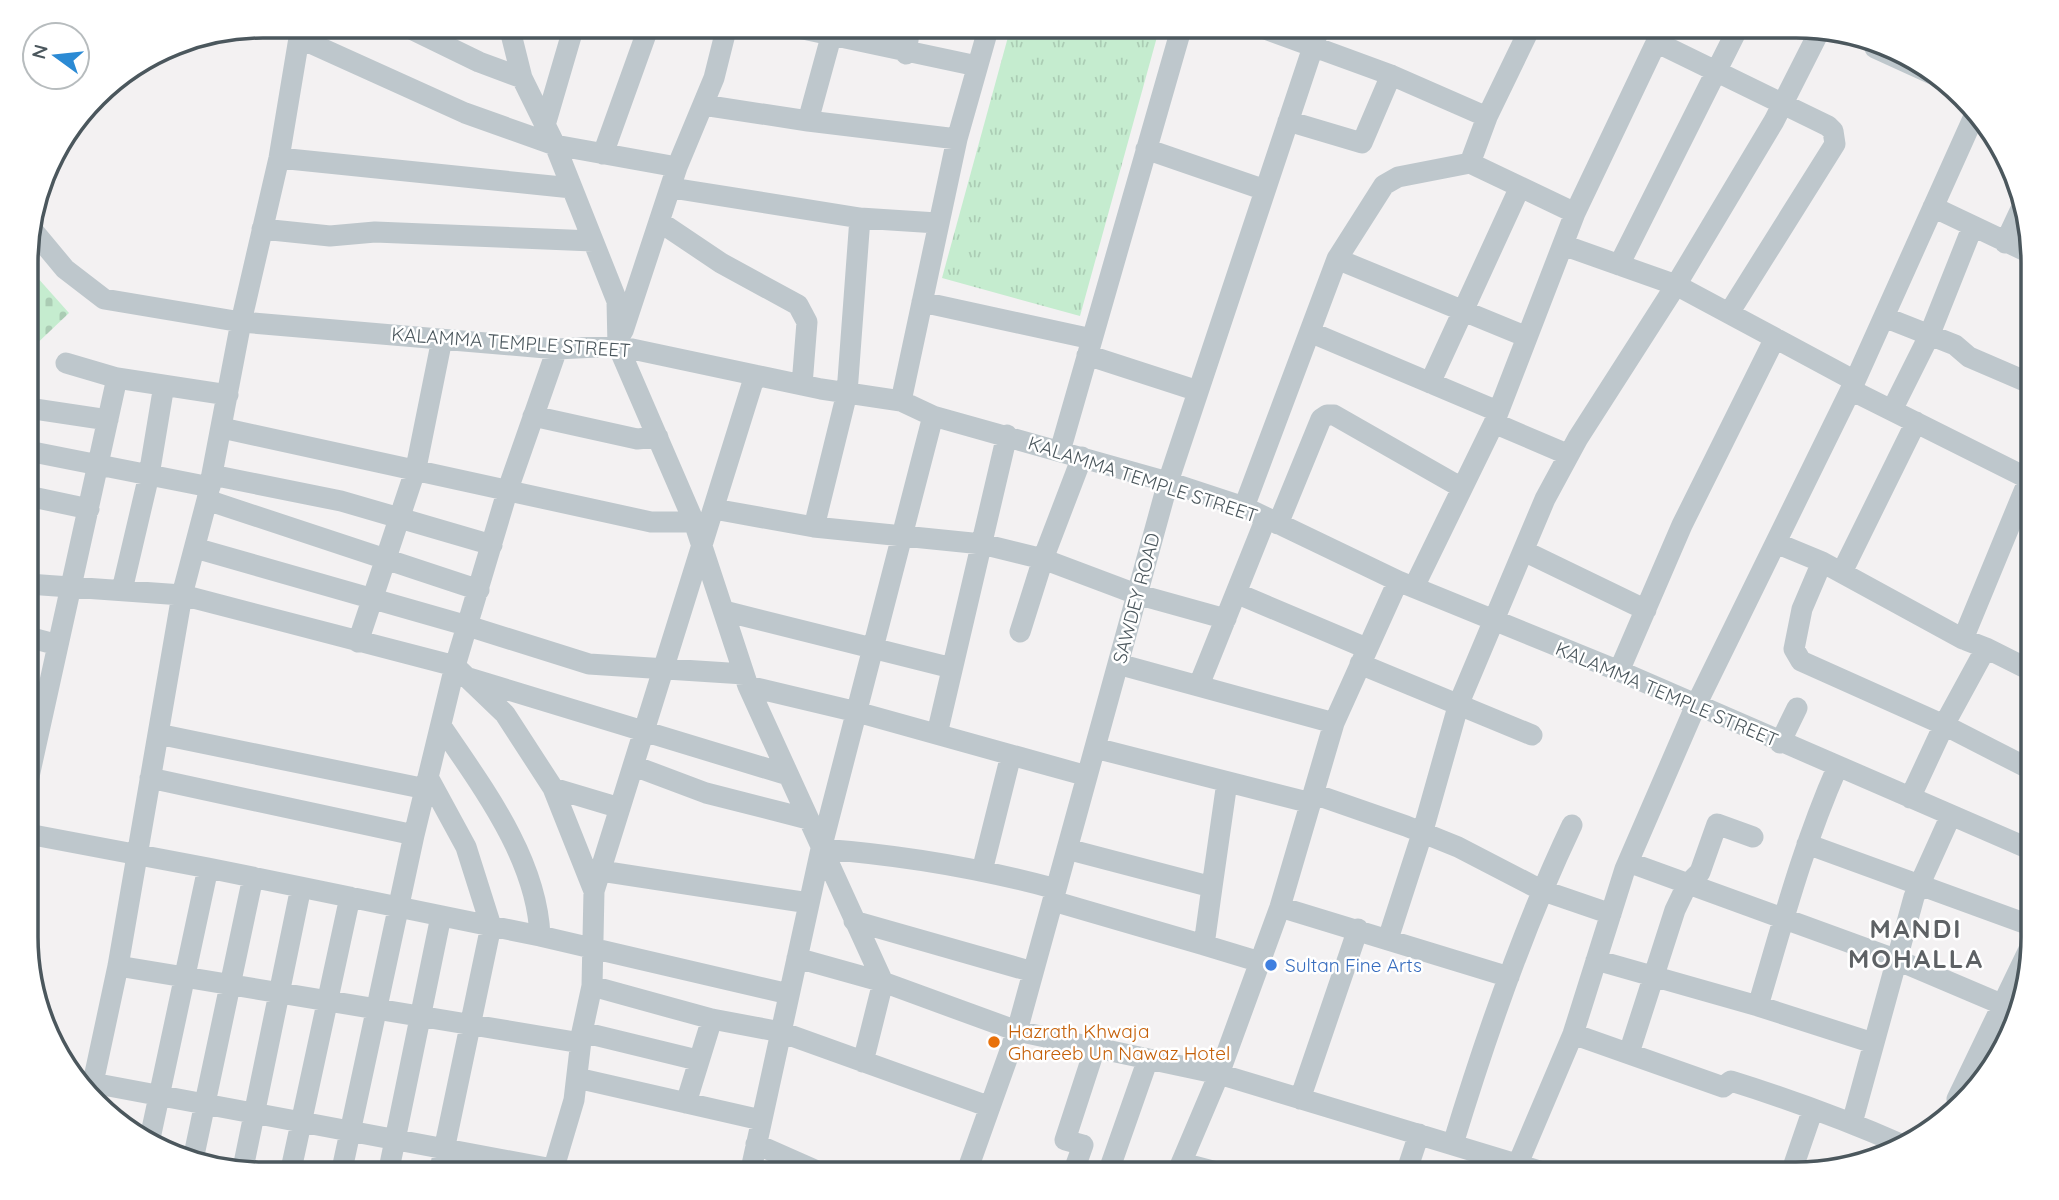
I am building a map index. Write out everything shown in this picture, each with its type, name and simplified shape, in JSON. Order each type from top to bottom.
[{"type":"street","points":[[89,1079],[118,966],[182,595],[210,487],[241,322],[279,158],[299,38]]},
{"type":"street","points":[[312,38],[464,113],[555,145],[677,167]]},
{"type":"street","points":[[443,38],[522,78]]},
{"type":"street","points":[[512,38],[522,78],[555,145],[617,301],[618,346],[694,522],[746,680],[883,982],[863,1062]]},
{"type":"street","points":[[545,125],[570,38]]},
{"type":"street","points":[[603,154],[645,38]]},
{"type":"street","points":[[618,346],[677,167],[713,78],[724,38]]},
{"type":"street","points":[[808,121],[831,38]]},
{"type":"street","points":[[853,38],[906,54],[977,66]]},
{"type":"street","points":[[906,54],[909,38]]},
{"type":"street","points":[[901,401],[937,223],[985,38]]},
{"type":"street","points":[[1060,451],[1178,38]]},
{"type":"street","points":[[1289,38],[1391,75],[1487,117]]},
{"type":"street","name":"SAWDEY ROAD","points":[[970,1162],[1017,1031],[1168,482],[1316,38]]},
{"type":"street","points":[[1470,163],[1487,117],[1525,38]]},
{"type":"street","points":[[1183,1161],[1219,1074],[1280,906],[1335,723],[1363,656],[1462,488],[1496,417],[1575,213],[1658,38]]},
{"type":"street","points":[[1666,38],[1718,71],[1784,102],[1833,131],[1835,144],[1729,313]]},
{"type":"street","points":[[1619,265],[1733,38]]},
{"type":"street","points":[[1388,939],[1422,834],[1459,703],[1545,499],[1569,455],[1676,285],[1784,102],[1815,39]]},
{"type":"street","points":[[1288,121],[1362,143],[1391,75]]},
{"type":"street","points":[[703,105],[957,139]]},
{"type":"street","points":[[1519,1161],[1573,1034],[1628,862],[1696,705],[1853,385],[1971,123]]},
{"type":"street","points":[[1146,149],[1265,190]]},
{"type":"street","points":[[279,158],[572,188]]},
{"type":"street","points":[[1244,507],[1337,260],[1384,185],[1398,177],[1470,163],[1575,213]]},
{"type":"street","points":[[1430,383],[1520,187]]},
{"type":"street","points":[[672,188],[860,218],[937,223]]},
{"type":"street","points":[[1933,207],[2020,249]]},
{"type":"street","points":[[814,527],[847,393],[860,218]]},
{"type":"street","points":[[2005,243],[2016,219]]},
{"type":"street","points":[[660,222],[721,263],[799,305],[807,322],[802,385]]},
{"type":"street","points":[[1892,410],[1929,336],[1972,228]]},
{"type":"street","points":[[262,229],[330,236],[375,232],[593,241]]},
{"type":"street","name":"KALAMMA TEMPLE STREET","points":[[40,239],[65,269],[104,299],[241,322],[557,349],[618,346],[802,385],[901,401],[933,416],[1168,482],[1244,507],[1406,584],[1619,671],[1837,768],[2020,845]]},
{"type":"street","points":[[1563,245],[1676,285],[1775,338],[1892,410],[2020,470]]},
{"type":"street","points":[[1337,260],[1527,337]]},
{"type":"street","points":[[922,302],[1090,347],[1198,391]]},
{"type":"street","points":[[1884,317],[1955,345],[1969,357],[2020,379]]},
{"type":"street","points":[[1310,332],[1430,383],[1569,455]]},
{"type":"street","points":[[1619,671],[1693,502],[1775,338]]},
{"type":"street","points":[[358,642],[416,468],[442,339]]},
{"type":"street","points":[[343,1162],[414,835],[441,726],[460,671],[468,626],[508,489],[557,349]]},
{"type":"street","points":[[66,363],[117,378],[228,395]]},
{"type":"street","points":[[555,1162],[577,1078],[581,1038],[592,986],[597,881],[755,375]]},
{"type":"street","points":[[38,736],[117,378]]},
{"type":"street","points":[[122,590],[149,475],[164,385]]},
{"type":"street","points":[[38,410],[108,420]]},
{"type":"street","points":[[1199,685],[1236,593],[1321,419],[1334,415],[1462,488]]},
{"type":"street","points":[[533,416],[637,439],[658,437]]},
{"type":"street","points":[[752,1162],[821,849],[933,416]]},
{"type":"street","points":[[1842,572],[1916,422]]},
{"type":"street","points":[[222,428],[416,468],[651,522],[694,522]]},
{"type":"street","points":[[937,734],[1007,435]]},
{"type":"street","points":[[38,453],[210,487],[341,501],[492,545]]},
{"type":"street","points":[[1020,632],[1082,457]]},
{"type":"street","points":[[210,487],[388,558],[479,590]]},
{"type":"street","points":[[38,498],[89,509]]},
{"type":"street","points":[[1963,639],[2020,502]]},
{"type":"street","points":[[714,509],[814,527],[982,544],[1044,559],[1136,594],[1226,619]]},
{"type":"street","points":[[1776,542],[1842,572],[1963,639],[2020,665]]},
{"type":"street","points":[[195,548],[468,626],[589,664],[664,669],[746,680],[1087,776]]},
{"type":"street","points":[[1524,551],[1646,610]]},
{"type":"street","points":[[1822,562],[1802,609],[1794,649],[1797,656],[2020,764]]},
{"type":"street","points":[[38,585],[182,595],[460,671],[788,775]]},
{"type":"street","points":[[1236,593],[1459,703],[1532,735]]},
{"type":"street","points":[[724,611],[952,668]]},
{"type":"street","points":[[38,640],[58,645]]},
{"type":"street","points":[[1910,798],[1944,725],[1986,648]]},
{"type":"street","points":[[1118,664],[1335,723]]},
{"type":"street","points":[[460,671],[505,714],[554,788],[597,881]]},
{"type":"street","points":[[1780,743],[1797,708]]},
{"type":"street","points":[[441,726],[485,791],[518,853],[539,909],[540,936]]},
{"type":"street","points":[[158,734],[427,784],[466,847],[491,926],[441,1162]]},
{"type":"street","points":[[1095,748],[1227,782],[1367,810],[1458,847],[1541,890],[1611,914]]},
{"type":"street","points":[[982,871],[1011,755]]},
{"type":"street","points":[[634,766],[706,793],[808,818]]},
{"type":"street","points":[[1758,1006],[1807,844],[1837,768]]},
{"type":"street","points":[[150,778],[414,835]]},
{"type":"street","points":[[1204,945],[1227,782]]},
{"type":"street","points":[[554,788],[620,808]]},
{"type":"street","points":[[1852,1123],[1895,959],[1920,884],[1951,815]]},
{"type":"street","points":[[1629,1053],[1675,910],[1687,885],[1700,872],[1717,824],[1753,837]]},
{"type":"street","points":[[1452,1144],[1486,1034],[1541,890],[1572,825]]},
{"type":"street","points":[[38,836],[208,867],[399,910],[540,936],[789,993]]},
{"type":"street","points":[[1807,844],[2020,922]]},
{"type":"street","points":[[821,849],[872,853],[982,871],[1260,962]]},
{"type":"street","points":[[1068,849],[1212,887]]},
{"type":"street","points":[[1628,862],[1895,959],[2009,1007],[1967,1082]]},
{"type":"street","points":[[152,1131],[208,867]]},
{"type":"street","points":[[195,1150],[253,877]]},
{"type":"street","points":[[597,881],[809,903]]},
{"type":"street","points":[[245,1161],[301,887]]},
{"type":"street","points":[[293,1162],[350,897]]},
{"type":"street","points":[[1280,906],[1509,977]]},
{"type":"street","points":[[391,1162],[441,916]]},
{"type":"street","points":[[854,921],[1033,972]]},
{"type":"street","points":[[1300,1098],[1359,929]]},
{"type":"street","points":[[797,958],[883,982],[1017,1031],[1219,1074],[1452,1144],[1498,1161]]},
{"type":"street","points":[[1596,960],[1758,1006],[1873,1043]]},
{"type":"street","points":[[118,966],[470,1025],[581,1038],[697,1060]]},
{"type":"street","points":[[592,986],[712,1019],[781,1032],[990,1107]]},
{"type":"street","points":[[687,1103],[697,1060],[712,1019]]},
{"type":"street","points":[[1573,1034],[1723,1087],[1731,1081],[1852,1123],[1891,1140]]},
{"type":"street","points":[[1077,1161],[1083,1144],[1066,1140],[1095,1048]]},
{"type":"street","points":[[1112,1161],[1148,1059]]},
{"type":"street","points":[[577,1078],[761,1120]]},
{"type":"street","points":[[95,1086],[508,1162]]},
{"type":"street","points":[[1795,1161],[1813,1109]]},
{"type":"street","points":[[1410,1161],[1419,1134]]},
{"type":"street","points":[[756,1144],[796,1162]]},
{"type":"green space","points":[[1008,38],[1157,38],[1080,316],[942,278]]},
{"type":"green space","points":[[38,278],[69,313],[38,342]]},
{"type":"place","name":"Sultan Fine Arts","points":[[1271,965]]},
{"type":"place","name":"Hazrath Khwaja Ghareeb Un Nawaz Hotel","points":[[994,1042]]},
{"type":"district","name":"MANDI MOHALLA","points":[[1916,943]]}]
